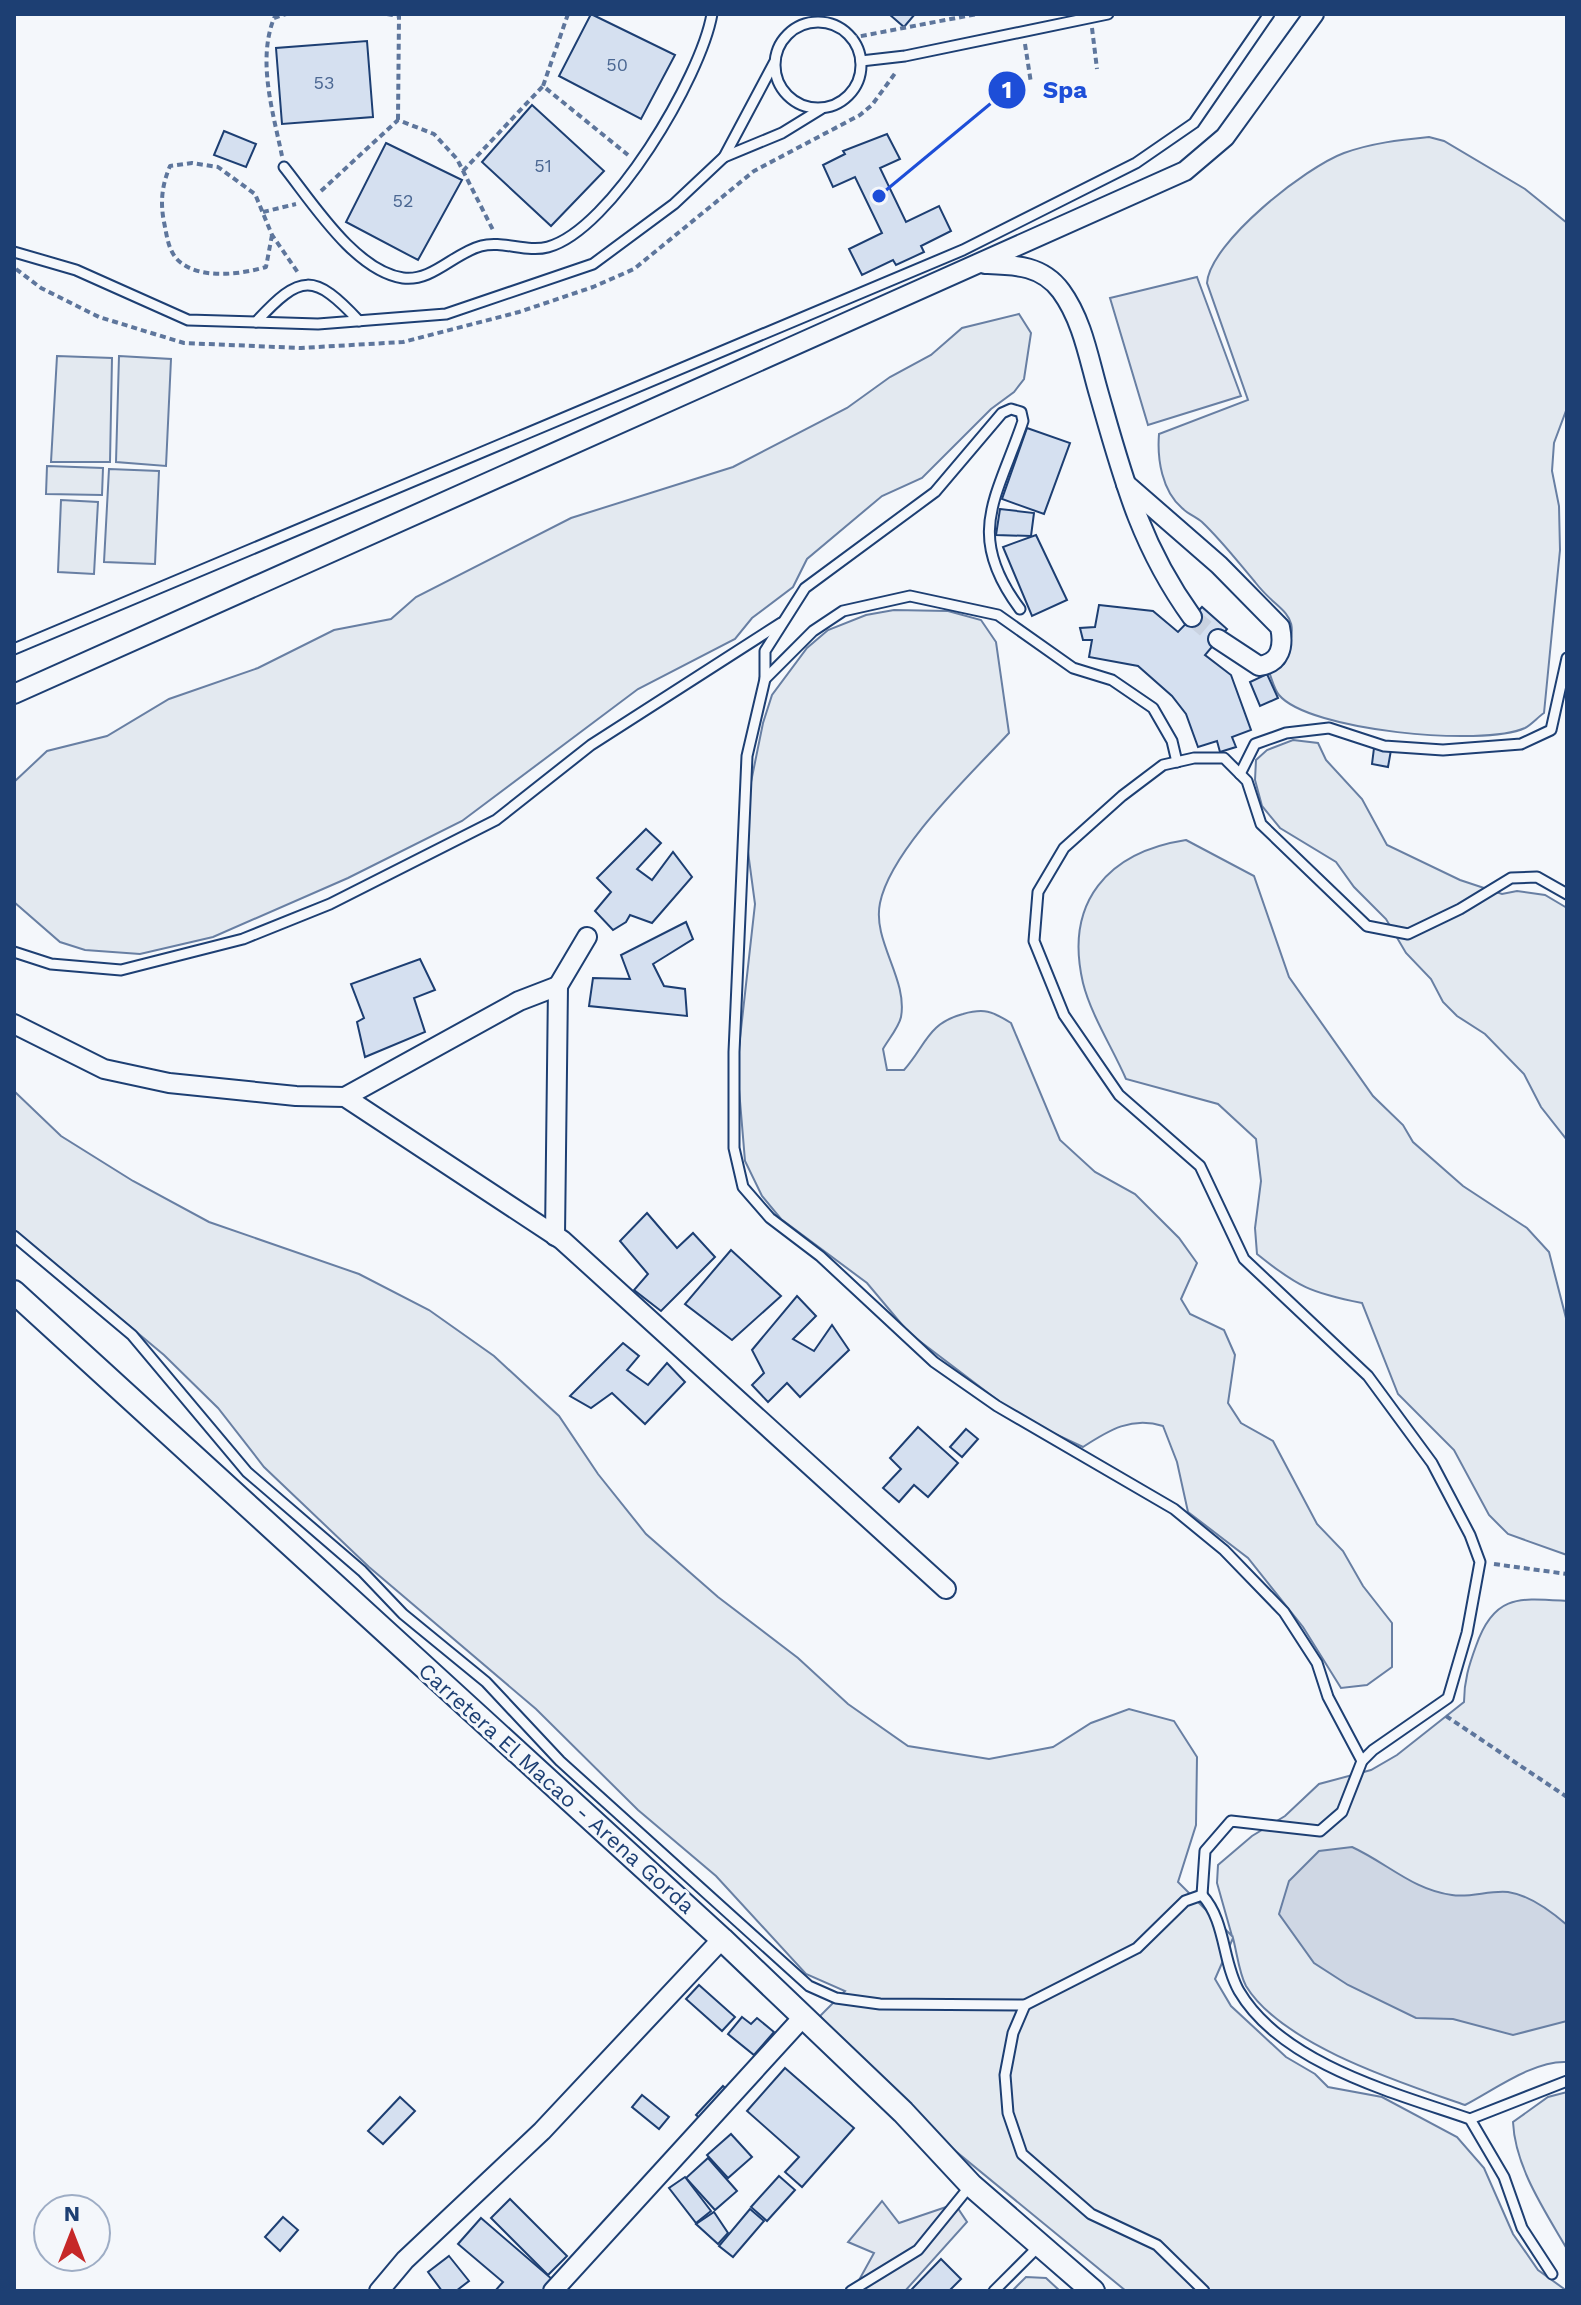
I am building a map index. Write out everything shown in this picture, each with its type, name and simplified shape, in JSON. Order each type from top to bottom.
[{"type":"street","points":[[14,694],[1185,171],[1225,137],[1314,14]]},
{"type":"street","points":[[978,264],[1029,266],[1060,290],[1081,330],[1134,514],[1164,578],[1192,617]]},
{"type":"street","points":[[1126,484],[1219,565],[1280,627],[1283,641],[1280,654],[1270,664],[1259,666],[1218,639]]},
{"type":"street","points":[[555,1236],[558,986],[587,937]]},
{"type":"street","points":[[14,1024],[104,1069],[169,1083],[296,1096],[345,1097],[519,1001],[558,986]]},
{"type":"street","points":[[345,1097],[555,1236],[691,1354],[819,1476],[946,1589]]},
{"type":"street","name":"Carretera El Macao - Arena Gorda","points":[[14,1292],[722,1939],[903,2112],[971,2185],[1093,2291]]},
{"type":"street","points":[[379,2291],[405,2260],[542,2131],[722,1939]]},
{"type":"street","points":[[553,2291],[804,2016]]},
{"type":"lane","points":[[284,167],[343,241],[378,268],[401,278],[420,277],[480,246],[545,248],[579,234],[639,164],[686,86],[712,14]]},
{"type":"lane","points":[[861,61],[905,56],[1108,14]]},
{"type":"lane","points":[[14,649],[963,250],[1136,163],[1194,123],[1269,14]]},
{"type":"lane","points":[[14,252],[76,270],[188,320],[359,321],[446,314],[593,264],[674,204],[724,157],[774,63],[783,38],[805,23],[819,18],[851,38],[861,61],[855,87],[835,105],[821,108],[782,133],[724,157]]},
{"type":"lane","points":[[774,63],[782,91],[793,101],[821,108]]},
{"type":"lane","points":[[256,322],[275,301],[304,284],[316,284],[338,298],[359,321]]},
{"type":"lane","points":[[1020,609],[1001,583],[992,561],[989,520],[995,491],[1023,421],[1021,412],[1011,409],[1002,413],[935,492],[805,588],[765,651],[765,679],[747,756],[734,1052],[734,1148],[743,1187],[770,1218],[820,1256],[934,1362],[997,1406],[1174,1509],[1224,1550],[1292,1625],[1317,1663],[1328,1697],[1362,1761]]},
{"type":"lane","points":[[765,679],[813,631],[843,611],[910,596],[998,615],[1073,668],[1112,680],[1153,708],[1172,741],[1177,762]]},
{"type":"lane","points":[[14,952],[51,964],[121,970],[243,939],[330,904],[496,820],[591,745],[784,621]]},
{"type":"lane","points":[[1240,774],[1255,744],[1286,733],[1329,728],[1384,746],[1443,750],[1521,744],[1551,730],[1567,658]]},
{"type":"lane","points":[[1552,2274],[1522,2228],[1504,2177],[1470,2119],[1344,2074],[1286,2039],[1248,2005],[1240,1992],[1232,1978],[1215,1909],[1202,1895],[1205,1851],[1231,1821],[1320,1831],[1342,1812],[1362,1761],[1448,1698],[1467,1633],[1480,1562],[1470,1535],[1432,1463],[1368,1376],[1244,1259],[1200,1166],[1119,1095],[1064,1015],[1034,941],[1038,892],[1064,848],[1122,796],[1163,765],[1177,762],[1224,758],[1247,781],[1261,824],[1367,926],[1408,934],[1460,909],[1511,878],[1537,877],[1567,894]]},
{"type":"lane","points":[[14,1236],[132,1335],[247,1472],[362,1571],[403,1614],[486,1682],[560,1761],[809,1986],[836,1998],[880,2004],[1025,2005],[1137,1948],[1185,1901],[1202,1895]]},
{"type":"lane","points":[[1025,2005],[1013,2033],[1005,2075],[1008,2113],[1022,2154],[1091,2214],[1157,2245],[1204,2291]]},
{"type":"lane","points":[[1470,2119],[1567,2081]]},
{"type":"lane","points":[[851,2291],[918,2250],[971,2185]]},
{"type":"lane","points":[[994,2291],[1040,2245]]},
{"type":"path","points":[[284,167],[270,95],[265,40],[274,18],[286,14]]},
{"type":"path","points":[[263,212],[311,200],[398,120],[402,15],[387,14]]},
{"type":"path","points":[[463,171],[543,86],[568,14]]},
{"type":"path","points":[[851,38],[977,14]]},
{"type":"path","points":[[1091,18],[1097,69]]},
{"type":"path","points":[[1024,33],[1031,83]]},
{"type":"path","points":[[14,268],[41,288],[99,317],[184,343],[340,347],[422,338],[565,297],[634,269],[754,171],[860,115],[872,105],[893,74],[911,63],[905,56]]},
{"type":"path","points":[[543,86],[639,164]]},
{"type":"path","points":[[398,120],[434,134],[457,159],[500,245]]},
{"type":"path","points":[[272,235],[266,267],[256,270],[206,272],[180,262],[168,245],[162,212],[163,183],[170,166],[192,163],[218,167],[255,194],[272,235],[292,260],[304,284]]},
{"type":"path","points":[[1480,1562],[1567,1574]]},
{"type":"path","points":[[1434,1708],[1567,1797]]},
{"type":"shaded area","points":[[1429,137],[1444,141],[1525,189],[1567,223],[1567,408],[1554,443],[1552,471],[1559,506],[1560,550],[1544,713],[1525,728],[1504,734],[1437,735],[1359,726],[1296,708],[1279,695],[1269,672],[1284,664],[1292,633],[1288,616],[1209,529],[1175,501],[1165,484],[1160,464],[1159,434],[1248,400],[1207,283],[1212,266],[1224,247],[1262,208],[1327,161],[1365,147]]},
{"type":"shaded area","points":[[1197,277],[1241,396],[1148,425],[1110,298]]},
{"type":"shaded area","points":[[1019,314],[1031,333],[1024,379],[922,478],[882,496],[807,559],[793,587],[752,618],[735,639],[638,689],[462,821],[348,878],[213,937],[140,954],[85,950],[60,942],[14,902],[14,782],[47,751],[107,736],[169,699],[258,668],[334,630],[391,619],[416,597],[571,518],[733,467],[847,408],[890,377],[931,355],[962,328]]},
{"type":"shaded area","points":[[57,356],[112,358],[110,462],[51,462]]},
{"type":"shaded area","points":[[119,356],[171,359],[166,466],[116,462]]},
{"type":"shaded area","points":[[47,466],[103,468],[102,495],[46,494]]},
{"type":"shaded area","points":[[109,469],[159,471],[155,564],[104,562]]},
{"type":"shaded area","points":[[61,500],[98,502],[94,574],[58,572]]},
{"type":"shaded area","points":[[894,610],[948,611],[981,620],[996,642],[1009,733],[934,813],[899,859],[887,882],[879,917],[902,1003],[900,1021],[883,1049],[887,1070],[904,1070],[935,1029],[951,1018],[982,1011],[1011,1023],[1060,1140],[1095,1172],[1135,1194],[1179,1238],[1197,1263],[1181,1299],[1190,1314],[1224,1330],[1235,1355],[1228,1403],[1241,1423],[1273,1441],[1317,1524],[1343,1551],[1363,1586],[1392,1623],[1392,1667],[1367,1685],[1341,1688],[1303,1627],[1248,1558],[1188,1512],[1177,1462],[1163,1426],[1141,1423],[1121,1426],[1083,1447],[1021,1418],[909,1333],[867,1283],[781,1219],[762,1196],[745,1161],[737,1065],[755,904],[746,837],[751,782],[763,723],[772,695],[807,648],[828,630],[866,615]]},
{"type":"shaded area","points":[[1293,740],[1318,743],[1326,760],[1362,799],[1387,845],[1460,880],[1502,894],[1517,891],[1545,895],[1567,908],[1567,1140],[1541,1107],[1524,1074],[1485,1034],[1457,1016],[1443,1002],[1431,979],[1406,953],[1386,919],[1354,887],[1336,862],[1280,828],[1262,806],[1255,780],[1256,760],[1267,750]]},
{"type":"shaded area","points":[[1186,840],[1254,876],[1289,977],[1373,1096],[1403,1125],[1413,1142],[1463,1186],[1527,1228],[1549,1252],[1567,1322],[1567,1555],[1508,1534],[1489,1515],[1454,1450],[1398,1394],[1362,1303],[1306,1287],[1257,1254],[1255,1228],[1261,1181],[1256,1139],[1218,1104],[1126,1079],[1083,983],[1079,954],[1080,928],[1087,905],[1098,886],[1114,869],[1158,846]]},
{"type":"shaded area","points":[[14,1091],[61,1136],[133,1181],[209,1222],[359,1274],[429,1310],[494,1356],[559,1416],[598,1474],[646,1534],[718,1597],[798,1658],[848,1704],[908,1746],[989,1759],[1053,1747],[1091,1723],[1129,1709],[1174,1721],[1197,1757],[1196,1825],[1178,1882],[1232,1936],[1217,1883],[1218,1865],[1252,1836],[1285,1816],[1319,1784],[1371,1770],[1397,1755],[1464,1702],[1467,1673],[1476,1646],[1483,1629],[1500,1608],[1522,1600],[1567,1601],[1567,2062],[1528,2071],[1465,2105],[1345,2059],[1287,2026],[1263,2007],[1246,1986],[1233,1938],[1215,1979],[1231,2006],[1286,2057],[1315,2074],[1328,2087],[1382,2097],[1457,2137],[1484,2168],[1513,2234],[1538,2270],[1567,2291],[1126,2291],[881,2090],[820,2016],[845,1991],[806,1974],[716,1876],[638,1810],[536,1709],[369,1567],[264,1467],[218,1408],[164,1355],[14,1230]]},
{"type":"shaded area","points":[[1352,1847],[1425,1888],[1459,1896],[1501,1892],[1516,1894],[1540,1904],[1561,1920],[1567,1925],[1567,2021],[1513,2035],[1453,2019],[1416,2018],[1348,1985],[1314,1963],[1279,1914],[1289,1881],[1319,1851]]},
{"type":"shaded area","points":[[1567,2092],[1567,2249],[1525,2172],[1513,2122],[1548,2097]]},
{"type":"shaded area","points":[[882,2201],[899,2223],[955,2204],[967,2222],[905,2291],[853,2291],[874,2253],[848,2242]]},
{"type":"shaded area","points":[[1026,2277],[1046,2278],[1060,2291],[1012,2291]]},
{"type":"building","points":[[591,14],[675,55],[641,119],[559,76]]},
{"type":"building","points":[[889,14],[915,14],[904,27]]},
{"type":"building","points":[[367,41],[373,117],[282,124],[276,48]]},
{"type":"building","points":[[532,105],[604,171],[551,226],[482,162]]},
{"type":"building","points":[[224,131],[256,144],[246,167],[214,155]]},
{"type":"building","points":[[887,134],[900,159],[880,168],[906,222],[939,206],[951,231],[921,246],[924,252],[896,265],[893,260],[862,275],[849,249],[882,233],[855,177],[833,187],[823,165],[845,154],[843,151]]},
{"type":"building","points":[[386,143],[462,180],[418,260],[346,222]]},
{"type":"building","points":[[1027,428],[1070,443],[1044,514],[1002,499]]},
{"type":"building","points":[[1000,509],[1034,513],[1031,536],[996,535]]},
{"type":"building","points":[[1036,535],[1067,600],[1032,616],[1003,547]]},
{"type":"building","points":[[1099,605],[1153,611],[1178,632],[1202,607],[1227,629],[1205,655],[1231,675],[1251,730],[1232,737],[1236,747],[1220,752],[1217,741],[1198,747],[1186,714],[1172,696],[1138,666],[1089,657],[1092,640],[1083,640],[1080,628],[1095,627]]},
{"type":"building","points":[[1267,674],[1278,698],[1260,706],[1250,682]]},
{"type":"building","points":[[1374,748],[1391,750],[1388,767],[1372,764]]},
{"type":"building","points":[[646,829],[661,843],[637,869],[652,880],[673,852],[692,877],[652,923],[630,915],[626,922],[613,930],[595,911],[611,892],[597,878]]},
{"type":"building","points":[[686,922],[693,939],[653,964],[664,986],[685,989],[687,1016],[589,1006],[593,978],[630,979],[621,955]]},
{"type":"building","points":[[420,959],[435,990],[414,998],[425,1032],[365,1057],[357,1022],[364,1018],[351,984]]},
{"type":"building","points":[[647,1213],[677,1248],[693,1233],[715,1257],[661,1311],[634,1290],[648,1274],[620,1241]]},
{"type":"building","points":[[731,1250],[781,1296],[732,1340],[685,1304]]},
{"type":"building","points":[[797,1296],[816,1316],[793,1339],[814,1351],[832,1325],[849,1350],[800,1397],[787,1383],[768,1402],[752,1385],[764,1373],[752,1350]]},
{"type":"building","points":[[623,1343],[639,1356],[627,1370],[648,1385],[667,1363],[685,1382],[645,1424],[612,1393],[591,1408],[570,1396]]},
{"type":"building","points":[[918,1427],[958,1463],[928,1497],[914,1485],[899,1502],[883,1488],[901,1469],[890,1458]]},
{"type":"building","points":[[966,1429],[978,1439],[962,1457],[950,1447]]},
{"type":"building","points":[[699,1985],[735,2017],[722,2031],[686,1999]]},
{"type":"building","points":[[742,2017],[751,2024],[757,2018],[774,2032],[754,2055],[728,2034]]},
{"type":"building","points":[[785,2068],[854,2128],[802,2187],[785,2172],[799,2157],[747,2111]]},
{"type":"building","points":[[723,2086],[731,2093],[703,2121],[696,2115]]},
{"type":"building","points":[[642,2095],[669,2117],[659,2129],[632,2107]]},
{"type":"building","points":[[400,2097],[415,2111],[383,2144],[368,2131]]},
{"type":"building","points":[[731,2134],[752,2157],[728,2178],[707,2155]]},
{"type":"building","points":[[708,2158],[737,2191],[715,2210],[686,2178]]},
{"type":"building","points":[[779,2176],[795,2190],[767,2221],[751,2207]]},
{"type":"building","points":[[685,2177],[711,2211],[696,2223],[669,2188]]},
{"type":"building","points":[[510,2199],[567,2256],[548,2275],[491,2218]]},
{"type":"building","points":[[750,2209],[764,2221],[733,2257],[719,2246]]},
{"type":"building","points":[[714,2212],[728,2233],[718,2244],[696,2224]]},
{"type":"building","points":[[283,2217],[298,2230],[280,2251],[265,2237]]},
{"type":"building","points":[[481,2218],[553,2280],[543,2291],[495,2291],[503,2282],[458,2244]]},
{"type":"building","points":[[449,2256],[469,2281],[456,2291],[442,2291],[428,2272]]},
{"type":"building","points":[[941,2259],[961,2279],[949,2291],[912,2289]]},
{"type":"tunnel","points":[[1192,617],[1218,639]]},
{"type":"place","name":"Spa","points":[[879,196]]}]
